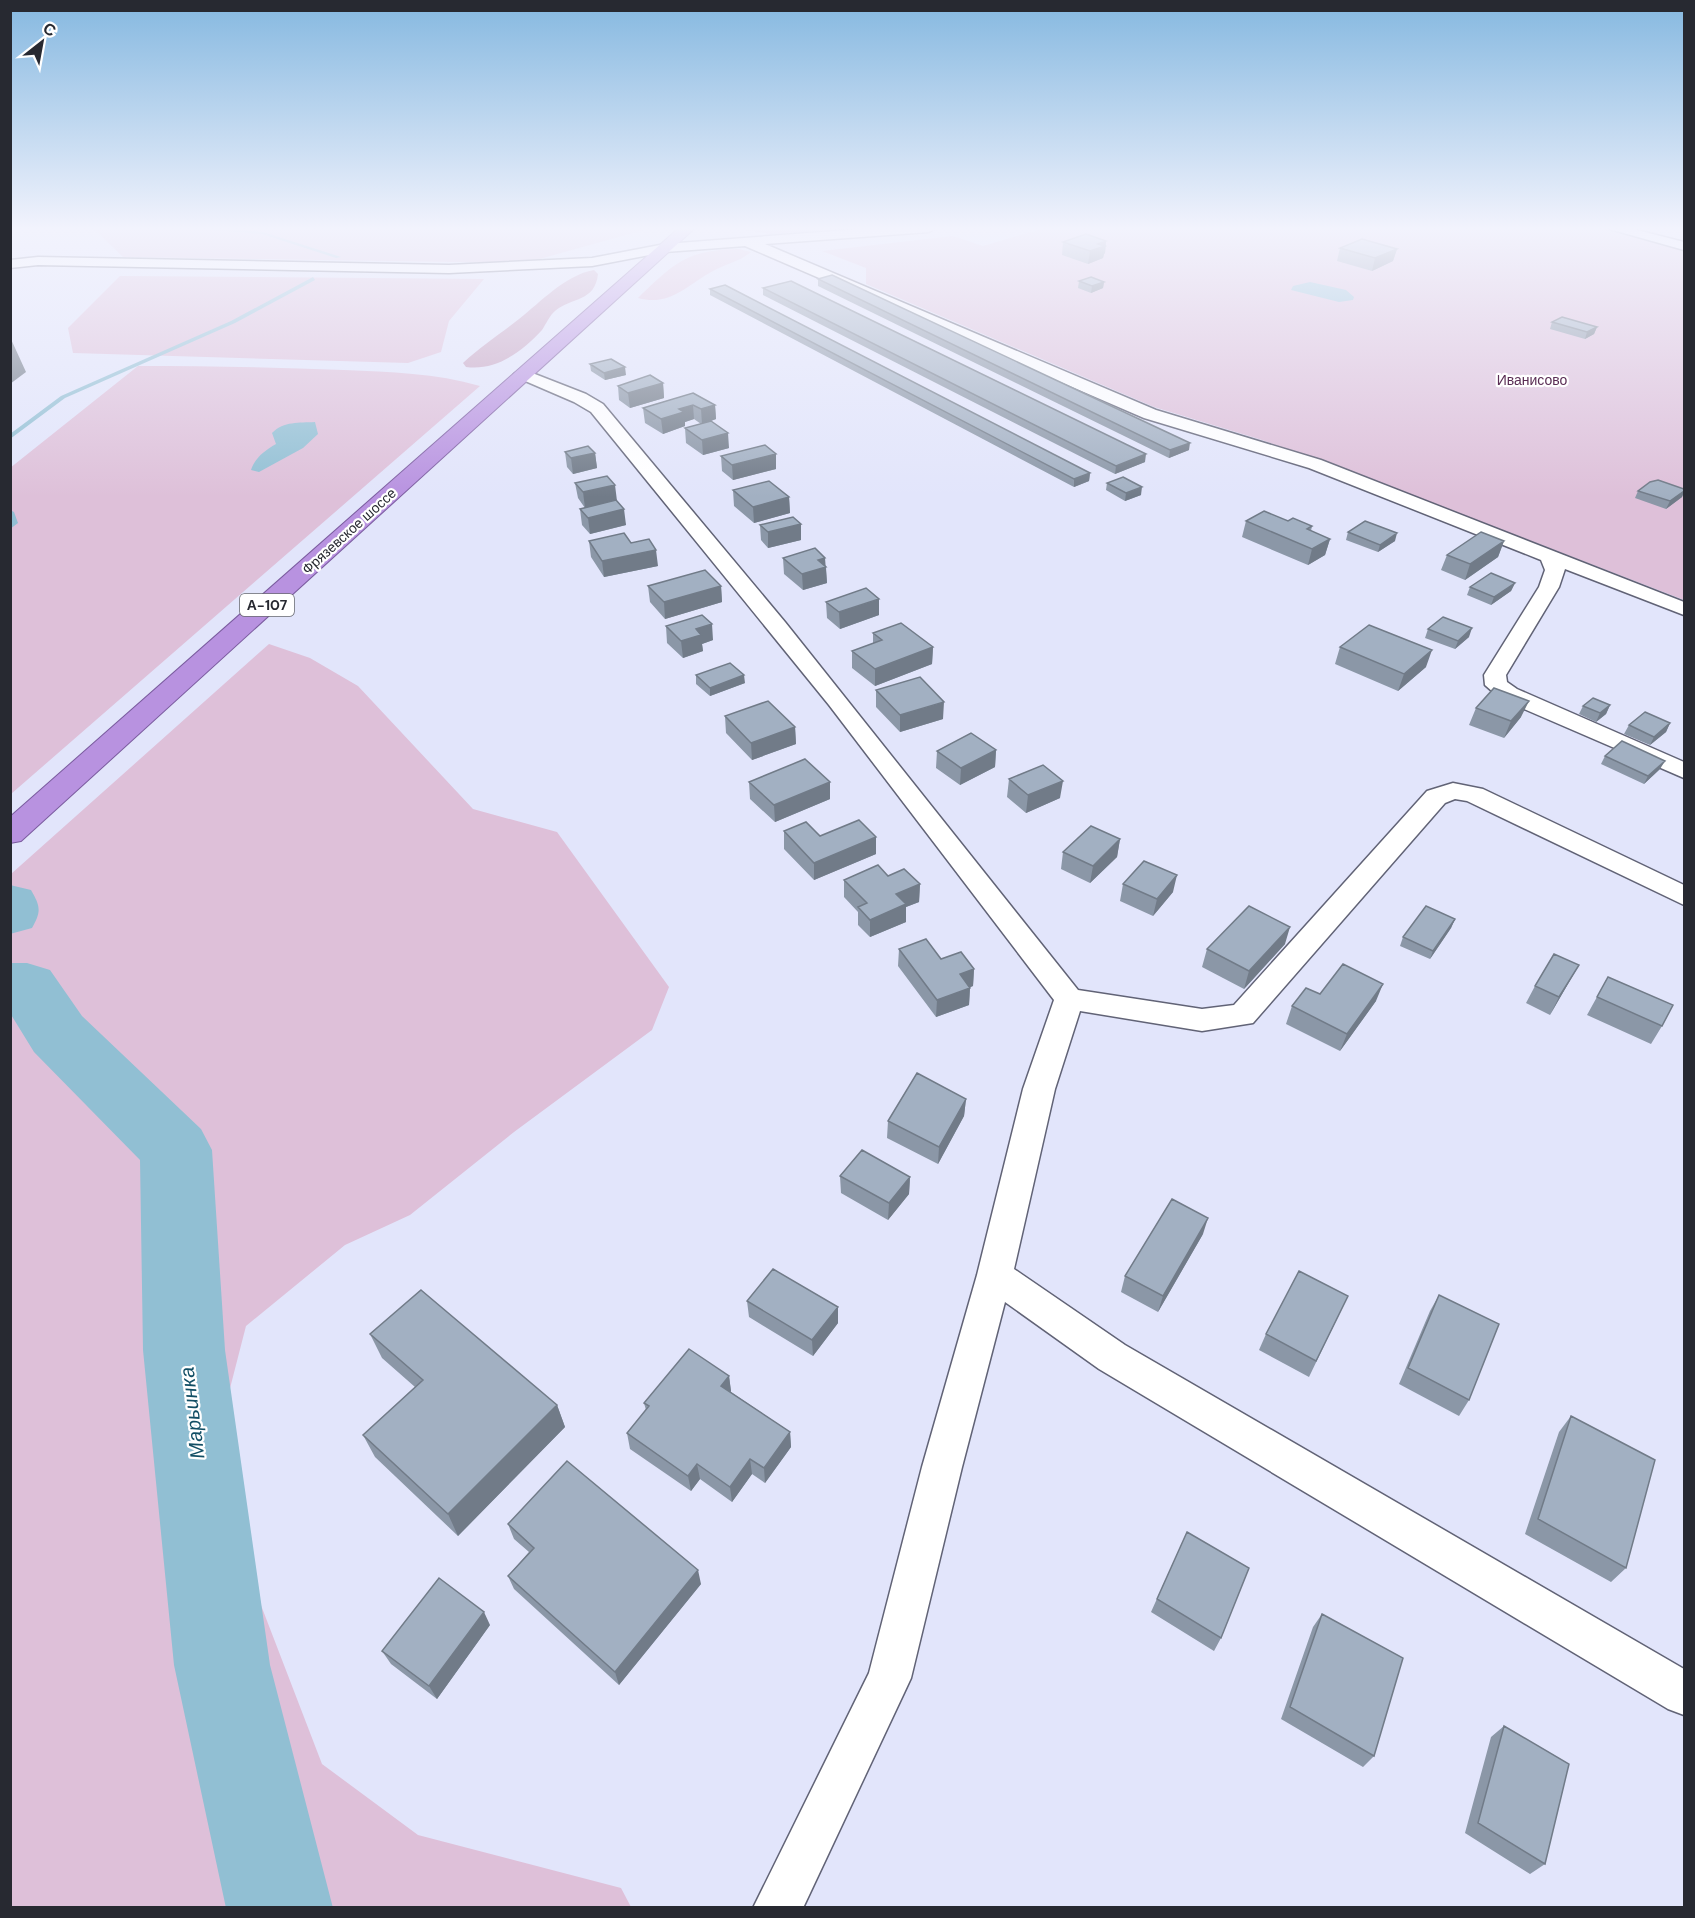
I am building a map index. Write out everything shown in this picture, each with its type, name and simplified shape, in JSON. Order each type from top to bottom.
[{"type":"highway","name":"Фрязевское шоссе","points":[[10,834],[586,318]]},
{"type":"street","points":[[924,318],[1150,414],[1315,464],[1684,609]]},
{"type":"street","points":[[522,374],[580,398],[597,408],[725,559],[892,769],[1069,999],[1202,1020],[1243,1015],[1436,797],[1453,791],[1474,795],[1684,896]]},
{"type":"street","points":[[1550,558],[1555,570],[1549,587],[1495,675],[1496,685],[1509,694],[1684,771]]},
{"type":"street","points":[[777,1908],[889,1678],[942,1467],[995,1275],[1039,1089],[1069,999]]},
{"type":"street","points":[[995,1275],[1112,1356],[1684,1693]]},
{"type":"green space","points":[[78,318],[452,318],[441,352],[408,363],[73,353],[68,328]]},
{"type":"green space","name":"Иванисово","points":[[944,318],[1684,318],[1684,600],[1378,482],[1262,440],[1154,407]]},
{"type":"green space","points":[[138,366],[267,367],[396,373],[447,378],[480,386],[11,794],[10,468]]},
{"type":"green space","points":[[269,644],[310,658],[358,686],[473,809],[557,832],[669,987],[652,1030],[514,1132],[410,1215],[345,1245],[246,1326],[209,1470],[322,1764],[418,1835],[621,1888],[631,1907],[11,1907],[11,874]]},
{"type":"shaded area","points":[[550,318],[542,330],[526,346],[508,358],[488,366],[466,367],[463,363],[519,319]]},
{"type":"water","points":[[315,422],[318,434],[303,448],[259,472],[251,470],[260,455],[276,444],[272,433],[277,429],[292,423]]},
{"type":"building","points":[[765,318],[788,318],[1090,473],[1074,479]]},
{"type":"building","points":[[822,318],[866,318],[1146,454],[1116,466]]},
{"type":"building","points":[[897,318],[923,318],[1190,443],[1170,450]]},
{"type":"building","points":[[1564,318],[1597,327],[1587,332],[1552,322]]},
{"type":"building","points":[[611,359],[625,367],[604,373],[590,364]]},
{"type":"building","points":[[650,375],[663,383],[628,393],[618,386]]},
{"type":"building","points":[[693,393],[715,405],[701,409],[693,405],[679,409],[684,412],[661,419],[643,408]]},
{"type":"building","points":[[711,421],[728,433],[702,440],[685,428]]},
{"type":"building","points":[[765,445],[776,454],[732,465],[721,456]]},
{"type":"building","points":[[588,446],[595,453],[571,458],[565,452]]},
{"type":"building","points":[[607,476],[615,485],[583,492],[575,483]]},
{"type":"building","points":[[1123,477],[1142,487],[1126,493],[1107,483]]},
{"type":"building","points":[[1658,480],[1684,489],[1684,491],[1670,501],[1638,491],[1650,482]]},
{"type":"building","points":[[769,481],[789,497],[753,507],[733,490]]},
{"type":"building","points":[[616,500],[624,509],[588,518],[580,509]]},
{"type":"building","points":[[1264,511],[1288,521],[1293,518],[1312,526],[1307,529],[1330,539],[1312,549],[1246,521]]},
{"type":"building","points":[[793,517],[801,524],[768,532],[760,525]]},
{"type":"building","points":[[1365,521],[1397,533],[1380,545],[1348,532]]},
{"type":"building","points":[[1481,532],[1504,541],[1470,564],[1447,555]]},
{"type":"building","points":[[624,533],[631,543],[649,539],[656,550],[602,561],[589,541]]},
{"type":"building","points":[[815,548],[825,558],[818,560],[826,567],[802,574],[783,558]]},
{"type":"building","points":[[705,570],[721,586],[664,602],[648,586]]},
{"type":"building","points":[[1491,573],[1515,583],[1494,597],[1470,587]]},
{"type":"building","points":[[866,588],[879,599],[839,612],[826,602]]},
{"type":"building","points":[[702,615],[712,624],[696,629],[701,635],[681,641],[666,626]]},
{"type":"building","points":[[1443,617],[1472,628],[1458,641],[1428,629]]},
{"type":"building","points":[[901,623],[933,647],[875,669],[852,651],[882,640],[873,633]]},
{"type":"building","points":[[1369,625],[1432,650],[1404,674],[1340,647]]},
{"type":"building","points":[[730,663],[744,675],[710,688],[696,675]]},
{"type":"building","points":[[920,677],[944,702],[900,715],[876,690]]},
{"type":"building","points":[[1494,688],[1529,701],[1511,721],[1476,708]]},
{"type":"building","points":[[1593,698],[1610,705],[1600,713],[1583,706]]},
{"type":"building","points":[[768,701],[795,727],[751,743],[725,716]]},
{"type":"building","points":[[1645,712],[1670,723],[1654,737],[1629,725]]},
{"type":"building","points":[[971,733],[996,750],[961,768],[937,751]]},
{"type":"building","points":[[1622,741],[1665,761],[1648,776],[1605,756]]},
{"type":"building","points":[[805,759],[830,782],[774,805],[749,782]]},
{"type":"building","points":[[1043,765],[1063,781],[1028,795],[1009,779]]},
{"type":"building","points":[[859,820],[876,837],[814,863],[784,831],[806,822],[820,836]]},
{"type":"building","points":[[1091,826],[1120,839],[1093,866],[1063,852]]},
{"type":"building","points":[[1144,861],[1177,875],[1157,899],[1123,884]]},
{"type":"building","points":[[878,865],[888,876],[904,869],[920,884],[896,894],[906,904],[870,920],[858,907],[867,903],[844,880]]},
{"type":"building","points":[[1249,906],[1290,927],[1249,971],[1207,949]]},
{"type":"building","points":[[1426,906],[1455,919],[1433,951],[1403,937]]},
{"type":"building","points":[[926,939],[941,959],[961,952],[974,969],[960,974],[970,988],[937,1000],[899,949]]},
{"type":"building","points":[[1554,954],[1579,965],[1559,997],[1535,986]]},
{"type":"building","points":[[1343,964],[1383,984],[1347,1034],[1292,1006],[1306,988],[1320,994]]},
{"type":"building","points":[[1608,977],[1673,1005],[1662,1026],[1597,997]]},
{"type":"building","points":[[917,1073],[966,1099],[939,1147],[888,1121]]},
{"type":"building","points":[[862,1150],[910,1177],[889,1203],[840,1176]]},
{"type":"building","points":[[1172,1199],[1208,1218],[1163,1296],[1125,1276]]},
{"type":"building","points":[[773,1269],[838,1307],[812,1340],[747,1301]]},
{"type":"building","points":[[1299,1271],[1348,1296],[1316,1361],[1266,1334]]},
{"type":"building","points":[[421,1290],[557,1405],[448,1514],[363,1435],[423,1380],[370,1334]]},
{"type":"building","points":[[1439,1295],[1499,1324],[1469,1400],[1408,1368]]},
{"type":"building","points":[[689,1349],[729,1376],[721,1386],[790,1432],[764,1468],[750,1459],[730,1487],[697,1464],[688,1476],[627,1433],[649,1406],[644,1403]]},
{"type":"building","points":[[1571,1416],[1655,1460],[1626,1568],[1538,1519]]},
{"type":"building","points":[[567,1461],[698,1570],[615,1672],[508,1576],[534,1548],[508,1524]]},
{"type":"building","points":[[1187,1532],[1249,1568],[1221,1638],[1157,1599]]},
{"type":"building","points":[[439,1578],[484,1612],[429,1686],[382,1651]]},
{"type":"building","points":[[1322,1614],[1403,1658],[1374,1756],[1290,1707]]},
{"type":"building","points":[[1504,1726],[1569,1764],[1545,1864],[1478,1823]]},
{"type":"waterway","name":"Марьинка","points":[[10,437],[63,397],[241,318]]},
{"type":"waterway","name":"Марьинка","points":[[10,512],[14,523],[10,527]]},
{"type":"waterway","name":"Марьинка","points":[[10,905],[10,913]]},
{"type":"waterway","name":"Марьинка","points":[[10,986],[27,986],[58,1034],[176,1150],[184,1350],[222,1665],[280,1908]]}]
